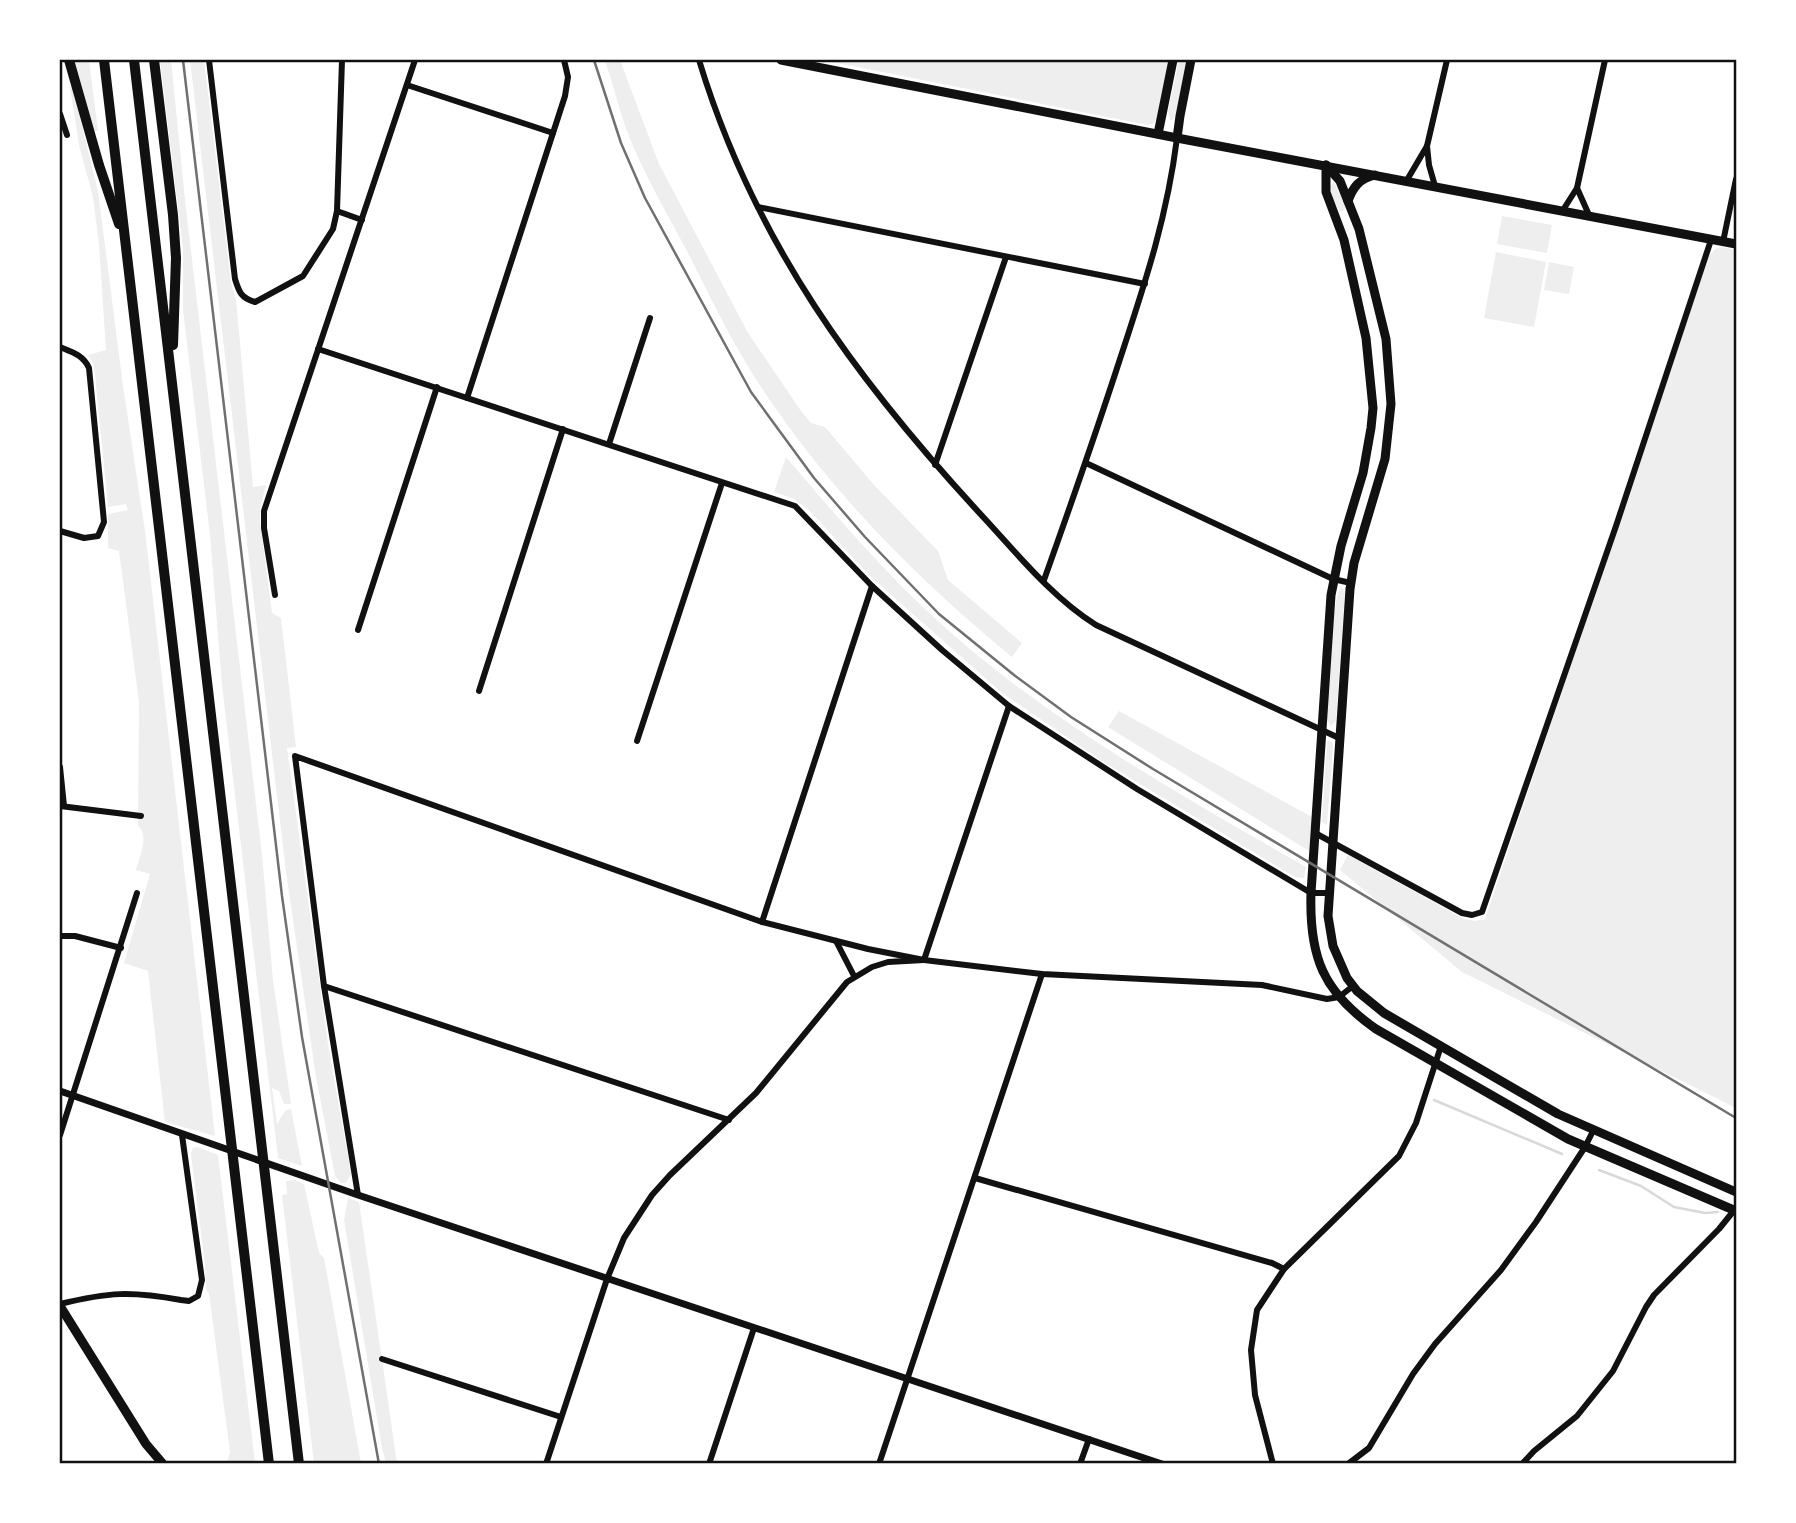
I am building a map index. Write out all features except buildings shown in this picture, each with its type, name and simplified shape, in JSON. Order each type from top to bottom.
[{"type":"highway","points":[[69,60],[99,165],[126,245]]},
{"type":"highway","points":[[104,60],[269,1464]]},
{"type":"highway","points":[[134,60],[299,1464]]},
{"type":"highway","points":[[153,60],[176,257],[172,379]]},
{"type":"main road","points":[[781,60],[1737,244]]},
{"type":"main road","points":[[1158,134],[1173,60]]},
{"type":"main road","points":[[1177,138],[1191,60]]},
{"type":"main road","points":[[1326,165],[1340,181],[1359,229],[1385,339],[1391,404],[1385,460],[1351,583],[1328,916],[1333,946],[1339,962],[1353,986],[1384,1013],[1558,1114],[1737,1192]]},
{"type":"main road","points":[[1326,165],[1326,192],[1344,240],[1366,338],[1373,408],[1369,446],[1333,579],[1311,893],[1311,935],[1316,954],[1331,987],[1349,1009],[1376,1029],[1541,1125],[1585,1147],[1736,1210]]},
{"type":"main road","points":[[1348,201],[1358,182],[1376,174]]},
{"type":"main road","points":[[1352,277],[1370,274]]},
{"type":"main road","points":[[1370,367],[1389,365]]},
{"type":"main road","points":[[60,1305],[146,1444],[163,1464]]},
{"type":"street","points":[[209,60],[235,279],[239,293],[245,299],[255,302],[303,276],[333,229],[337,211],[342,60]]},
{"type":"street","points":[[275,595],[264,528],[264,511],[415,60]]},
{"type":"street","points":[[467,398],[567,87],[564,60]]},
{"type":"street","points":[[699,60],[719,118],[758,207],[815,310],[887,408],[935,465],[1069,606],[1096,625],[1339,738]]},
{"type":"street","points":[[1406,180],[1427,146],[1447,60]]},
{"type":"street","points":[[1563,210],[1577,188],[1605,60]]},
{"type":"street","points":[[407,85],[552,133]]},
{"type":"street","points":[[60,114],[67,135]]},
{"type":"street","points":[[1044,580],[1086,463],[1161,231],[1177,138]]},
{"type":"street","points":[[1427,146],[1435,186]]},
{"type":"street","points":[[1723,242],[1737,178]]},
{"type":"street","points":[[1577,188],[1589,215]]},
{"type":"street","points":[[758,207],[1145,284]]},
{"type":"street","points":[[337,211],[362,220]]},
{"type":"street","points":[[1315,833],[1462,913],[1472,915],[1482,912],[1616,526],[1711,240]]},
{"type":"street","points":[[935,465],[1006,257]]},
{"type":"street","points":[[609,444],[650,318]]},
{"type":"street","points":[[60,347],[79,355],[89,368],[104,522],[98,536],[84,538],[60,531]]},
{"type":"street","points":[[318,349],[795,506],[872,586],[1009,706],[1136,789],[1311,893],[1329,894]]},
{"type":"street","points":[[358,630],[437,387]]},
{"type":"street","points":[[479,691],[563,429]]},
{"type":"street","points":[[1086,463],[1333,579],[1351,583]]},
{"type":"street","points":[[637,741],[722,483]]},
{"type":"street","points":[[762,922],[872,586]]},
{"type":"street","points":[[924,960],[1009,706]]},
{"type":"street","points":[[358,1195],[324,986],[295,756],[762,922],[836,941],[924,960],[1042,974],[1262,985],[1316,998],[1339,997],[1353,986]]},
{"type":"street","points":[[60,767],[62,806],[141,816]]},
{"type":"street","points":[[60,1135],[137,893]]},
{"type":"street","points":[[60,936],[75,936],[121,948]]},
{"type":"street","points":[[836,941],[854,976]]},
{"type":"street","points":[[546,1464],[607,1279],[624,1238],[652,1195],[778,1069],[854,976],[888,962],[924,960]]},
{"type":"street","points":[[879,1464],[1042,974]]},
{"type":"street","points":[[324,986],[729,1120]]},
{"type":"street","points":[[1273,1464],[1255,1395],[1251,1350],[1257,1310],[1284,1269],[1399,1156],[1416,1123],[1441,1046]]},
{"type":"street","points":[[60,1091],[192,1139],[1162,1464]]},
{"type":"street","points":[[1348,1464],[1369,1448],[1413,1374],[1435,1344],[1501,1270],[1536,1222],[1593,1131]]},
{"type":"street","points":[[60,1305],[113,1293],[189,1301],[198,1296],[202,1288],[201,1273],[182,1135]]},
{"type":"street","points":[[975,1178],[1272,1263],[1284,1269]]},
{"type":"street","points":[[1522,1464],[1577,1416],[1614,1371],[1654,1295],[1736,1210]]},
{"type":"street","points":[[709,1464],[754,1328]]},
{"type":"street","points":[[382,1359],[561,1417]]},
{"type":"street","points":[[1080,1464],[1089,1439]]},
{"type":"shaded area","points":[[73,60],[89,60],[98,131],[94,131]]},
{"type":"shaded area","points":[[160,60],[171,60],[262,855],[273,980],[291,1104],[284,1104],[279,1091],[272,1088],[277,1124],[285,1111],[291,1109],[302,1166],[278,1158],[222,685],[210,535],[183,310],[183,249]]},
{"type":"shaded area","points":[[190,60],[204,60],[231,282],[236,299],[253,487],[266,485],[260,508],[260,523],[272,613],[281,618],[296,747],[287,748],[328,1044],[351,1174],[346,1183],[341,1183],[335,1176],[316,1077],[286,872]]},
{"type":"shaded area","points":[[605,60],[620,60],[659,164],[748,333],[801,411],[811,423],[825,427],[874,485],[938,551],[948,580],[1022,643],[1012,657],[943,597],[877,532],[817,464],[763,390],[742,357],[639,159],[625,126]]},
{"type":"shaded area","points":[[822,60],[1169,60],[1157,118],[1154,123],[1148,125]]},
{"type":"shaded area","points":[[1179,60],[1188,60],[1177,113],[1173,120],[1170,120],[1168,112]]},
{"type":"shaded area","points":[[72,86],[98,191],[145,531],[215,1136],[165,1122],[148,971],[124,963],[150,874],[136,870],[143,841],[138,826],[139,702],[119,551],[108,548],[108,514],[128,510],[126,504],[108,507],[95,375],[88,355],[106,350],[99,245],[93,197],[79,145],[70,87]]},
{"type":"shaded area","points":[[1334,182],[1347,208],[1340,212],[1330,187]]},
{"type":"shaded area","points":[[1502,216],[1552,225],[1547,253],[1497,244]]},
{"type":"shaded area","points":[[1721,247],[1736,250],[1736,1108],[1462,972],[1340,870],[1348,855],[1464,919],[1485,919],[1709,256]]},
{"type":"shaded area","points":[[1496,252],[1546,262],[1534,327],[1484,318]]},
{"type":"shaded area","points":[[1549,262],[1574,267],[1569,294],[1544,290]]},
{"type":"shaded area","points":[[786,457],[905,590],[990,666],[1122,758],[1306,867],[1304,878],[1295,877],[1102,761],[1002,693],[869,575],[808,509],[794,499],[774,492]]},
{"type":"shaded area","points":[[1341,587],[1345,591],[1336,720],[1331,726],[1327,720],[1331,649],[1335,609]]},
{"type":"shaded area","points":[[1119,711],[1312,817],[1309,851],[1108,727]]},
{"type":"shaded area","points":[[1327,741],[1333,745],[1327,825],[1322,819]]},
{"type":"shaded area","points":[[193,1148],[218,1155],[255,1463],[227,1463],[230,1452],[209,1293],[206,1290],[191,1154]]},
{"type":"shaded area","points":[[295,1180],[304,1184],[319,1253],[324,1258],[361,1463],[314,1463],[282,1195],[287,1194],[286,1181]]},
{"type":"shaded area","points":[[348,1198],[359,1202],[397,1463],[386,1463],[382,1448],[344,1220]]},
{"type":"waterway","points":[[1434,1100],[1562,1154]]},
{"type":"waterway","points":[[1599,1170],[1641,1186],[1674,1207],[1705,1213],[1718,1212]]},
{"type":"railway","points":[[183,60],[282,896],[302,1037],[379,1464]]},
{"type":"railway","points":[[594,60],[621,143],[645,198],[751,392],[814,478],[865,537],[939,614],[1071,717],[1153,769],[1736,1118]]}]
